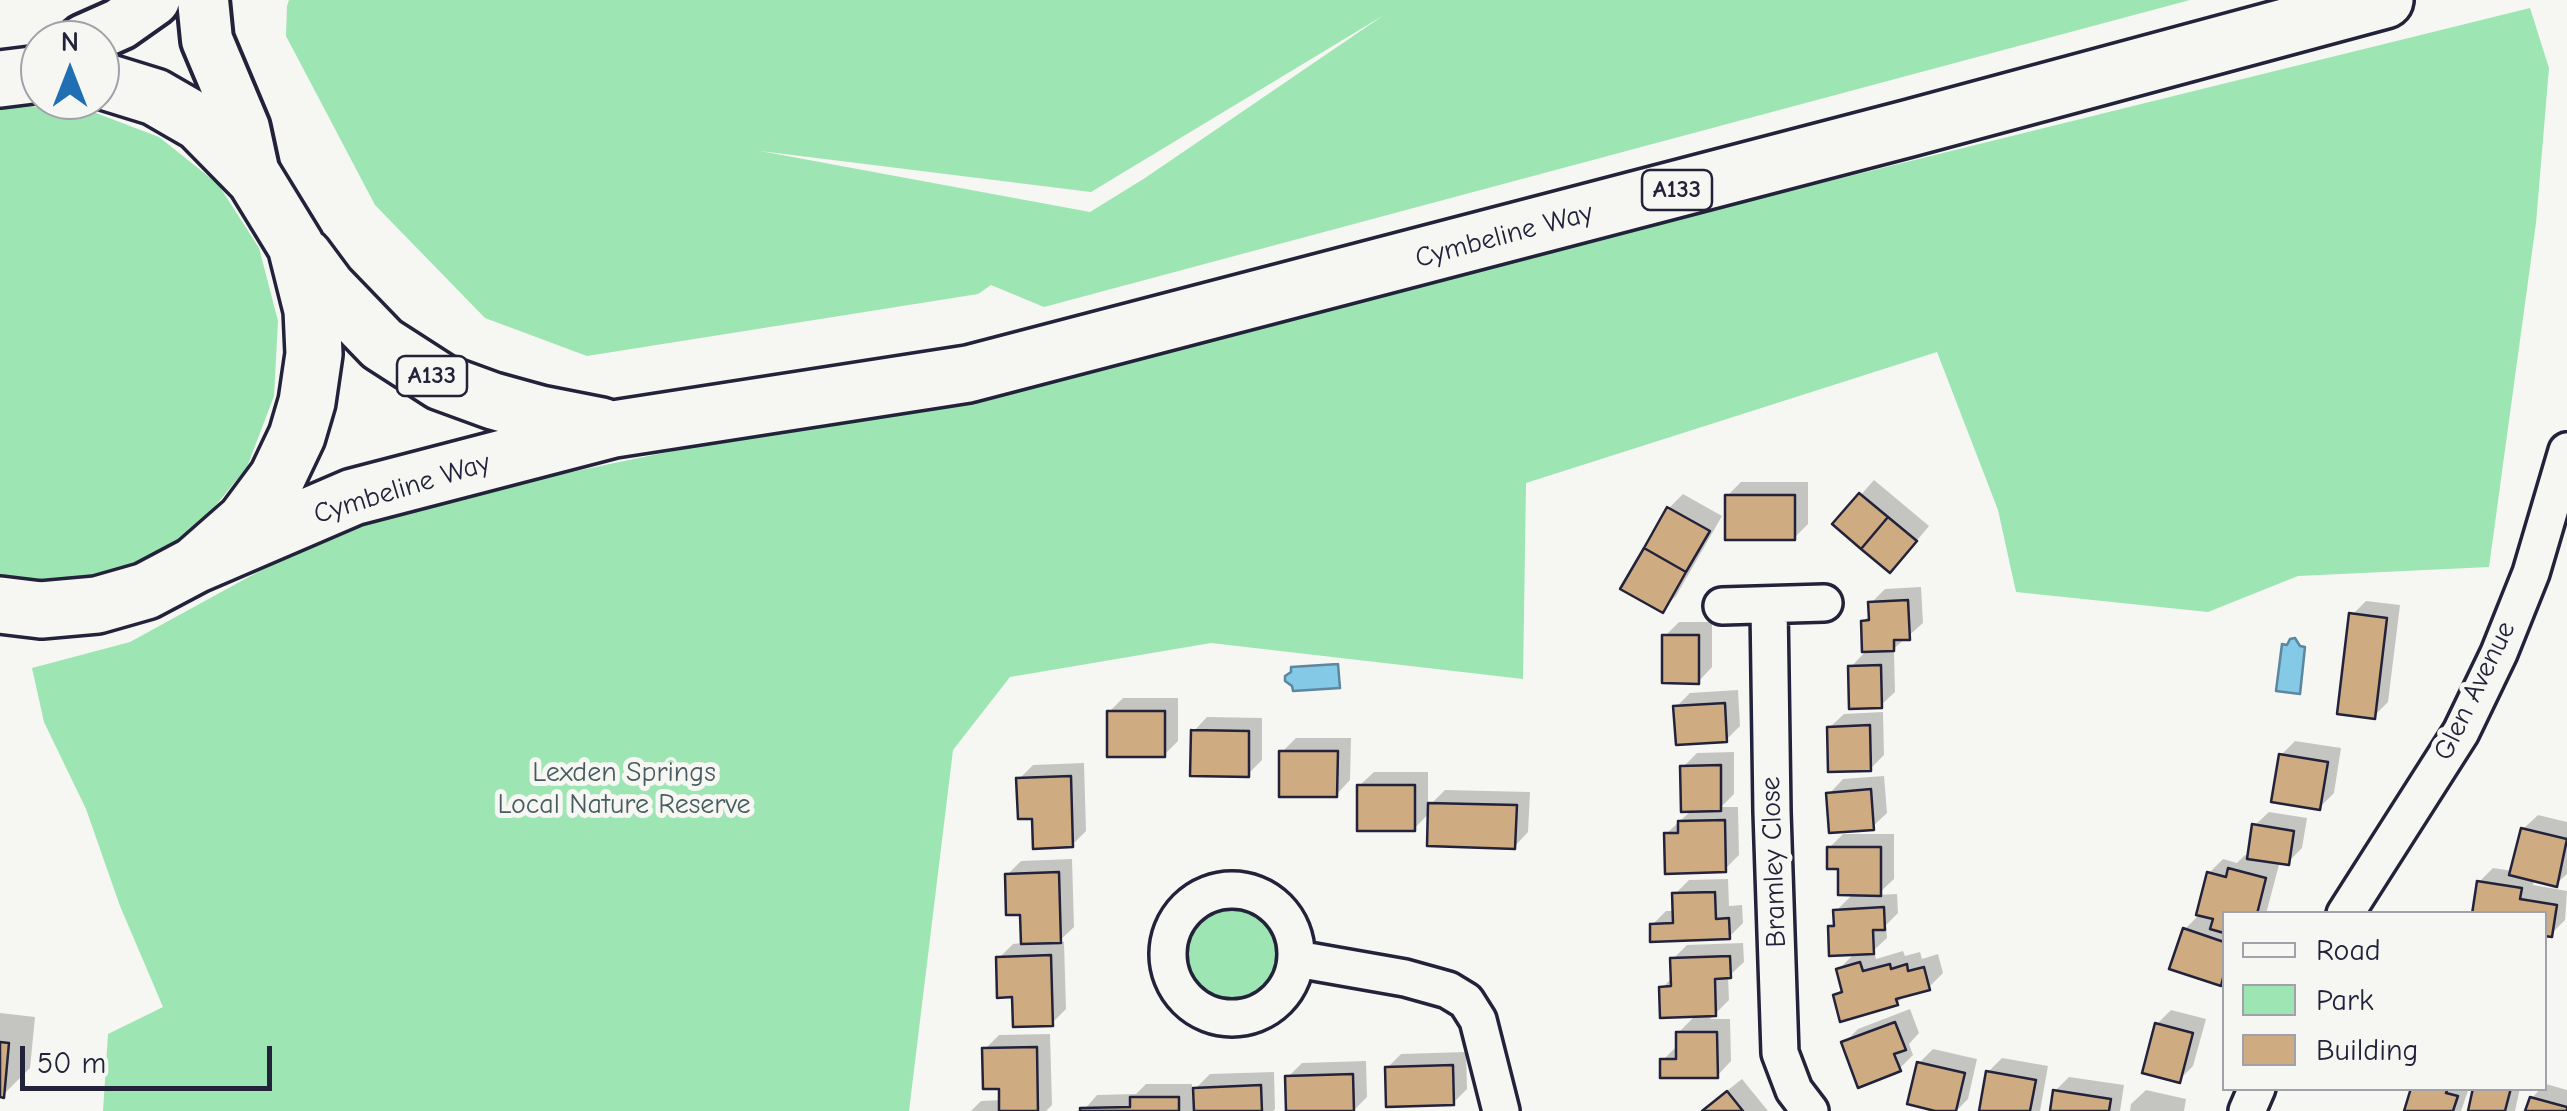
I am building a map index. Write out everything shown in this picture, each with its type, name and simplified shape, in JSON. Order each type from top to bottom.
[{"type":"main road","name":"Cymbeline Way","points":[[195,565],[352,497],[614,429],[968,374],[2385,0]]},
{"type":"main road","points":[[13,608],[97,605],[146,590],[195,565],[245,521],[277,478],[297,436],[307,402],[314,354],[312,310],[296,246],[255,179],[200,122],[155,98],[120,87]]},
{"type":"main road","name":"Cymbeline Way","points":[[296,246],[327,286],[382,344],[441,382],[540,414],[614,429]]},
{"type":"street","points":[[120,24],[154,0]]},
{"type":"street","points":[[204,0],[207,40],[244,128],[255,179]]},
{"type":"street","name":"Glen Avenue","points":[[2347,911],[2461,732],[2484,684],[2530,573],[2567,451]]},
{"type":"street","points":[[1722,606],[1824,603]]},
{"type":"street","name":"Bramley Close","points":[[1769,605],[1780,1054],[1794,1090],[1810,1111]]},
{"type":"street","points":[[1297,960],[1405,978],[1448,990],[1466,1001],[1478,1020],[1500,1111]]},
{"type":"green space","points":[[289,0],[2190,0],[1044,307],[991,285],[978,294],[587,356],[485,318],[375,205],[286,36]],"holes":[[[1384,15],[1090,212],[760,151],[1091,192]]]},
{"type":"green space","name":"Lexden Springs Local Nature Reserve","points":[[2530,8],[2549,68],[2536,223],[2489,567],[2298,576],[2208,612],[2016,592],[1998,510],[1937,352],[1526,483],[1523,679],[1211,643],[1010,677],[953,750],[909,1111],[103,1111],[108,1034],[163,1007],[120,906],[86,809],[44,722],[32,668],[130,642],[360,516],[955,397]]},
{"type":"green space","points":[[20,106],[20,120],[114,120],[159,137],[218,184],[259,248],[278,321],[274,396],[247,467],[199,526],[135,567],[62,586],[0,582],[0,109]]},
{"type":"green space","points":[[1233,898],[1254,902],[1272,914],[1284,932],[1288,953],[1284,974],[1272,992],[1254,1004],[1233,1008],[1212,1004],[1194,992],[1182,974],[1178,953],[1182,932],[1194,914],[1212,902]]},
{"type":"water","points":[[2295,638],[2305,647],[2300,694],[2276,691],[2282,644],[2287,645]]},
{"type":"water","points":[[1338,664],[1340,688],[1293,691],[1285,681],[1291,667]]},
{"type":"building","points":[[1859,493],[1888,517],[1861,549],[1832,524]]},
{"type":"building","points":[[1725,495],[1795,495],[1795,540],[1725,540]]},
{"type":"building","points":[[1667,507],[1710,531],[1686,572],[1644,548]]},
{"type":"building","points":[[1888,517],[1917,541],[1890,573],[1861,549]]},
{"type":"building","points":[[1644,548],[1686,572],[1663,613],[1620,589]]},
{"type":"building","points":[[1908,600],[1910,640],[1894,640],[1894,651],[1862,652],[1861,621],[1869,620],[1868,602]]},
{"type":"building","points":[[2349,613],[2387,618],[2375,719],[2337,714]]},
{"type":"building","points":[[1662,635],[1699,635],[1699,684],[1662,683]]},
{"type":"building","points":[[1881,665],[1882,708],[1849,709],[1848,666]]},
{"type":"building","points":[[1725,703],[1727,742],[1676,745],[1673,706]]},
{"type":"building","points":[[1107,711],[1165,711],[1165,757],[1107,757]]},
{"type":"building","points":[[1870,725],[1871,771],[1828,772],[1827,727]]},
{"type":"building","points":[[1191,730],[1249,731],[1249,777],[1190,776]]},
{"type":"building","points":[[1279,751],[1338,751],[1337,797],[1279,797]]},
{"type":"building","points":[[2279,754],[2328,762],[2320,810],[2271,802]]},
{"type":"building","points":[[1721,765],[1721,811],[1681,812],[1680,766]]},
{"type":"building","points":[[1071,776],[1073,847],[1033,849],[1032,819],[1018,819],[1016,778]]},
{"type":"building","points":[[1357,785],[1415,785],[1415,831],[1357,831]]},
{"type":"building","points":[[1871,789],[1874,830],[1829,833],[1826,793]]},
{"type":"building","points":[[1428,803],[1517,805],[1515,849],[1427,846]]},
{"type":"building","points":[[1725,820],[1726,872],[1665,874],[1664,833],[1678,833],[1678,821]]},
{"type":"building","points":[[2252,824],[2294,831],[2289,865],[2247,859]]},
{"type":"building","points":[[2521,828],[2567,839],[2557,887],[2509,875]]},
{"type":"building","points":[[1827,847],[1881,847],[1881,896],[1838,895],[1838,869],[1827,869]]},
{"type":"building","points":[[2228,868],[2266,878],[2258,911],[2222,911],[2222,932],[2210,929],[2213,919],[2196,915],[2207,872],[2226,877]]},
{"type":"building","points":[[1059,872],[1061,943],[1021,944],[1020,915],[1006,915],[1005,874]]},
{"type":"building","points":[[2477,881],[2522,888],[2520,899],[2557,905],[2552,937],[2547,936],[2547,911],[2472,911]]},
{"type":"building","points":[[1715,892],[1716,919],[1729,918],[1730,939],[1650,942],[1650,924],[1673,923],[1672,893]]},
{"type":"building","points":[[1884,907],[1885,930],[1873,930],[1874,954],[1829,956],[1828,926],[1834,926],[1833,910]]},
{"type":"building","points":[[2183,928],[2222,941],[2221,986],[2169,969]]},
{"type":"building","points":[[1051,955],[1053,1026],[1013,1027],[1012,997],[997,998],[996,957]]},
{"type":"building","points":[[1730,956],[1731,978],[1715,979],[1716,1016],[1660,1018],[1659,987],[1671,986],[1670,958]]},
{"type":"building","points":[[1860,962],[1863,971],[1890,964],[1891,969],[1907,964],[1908,971],[1924,967],[1930,990],[1896,999],[1898,1005],[1840,1022],[1833,995],[1842,992],[1836,969]]},
{"type":"building","points":[[1895,1022],[1906,1050],[1894,1054],[1901,1071],[1858,1088],[1841,1042]]},
{"type":"building","points":[[2155,1023],[2193,1033],[2180,1083],[2142,1073]]},
{"type":"building","points":[[1676,1032],[1717,1032],[1718,1078],[1660,1078],[1660,1059],[1676,1059]]},
{"type":"building","points":[[0,1042],[9,1043],[4,1098],[0,1097]]},
{"type":"building","points":[[1037,1047],[1038,1111],[999,1111],[999,1089],[983,1089],[982,1048]]},
{"type":"building","points":[[1917,1062],[1965,1073],[1956,1111],[1907,1104]]},
{"type":"building","points":[[1453,1065],[1454,1105],[1386,1107],[1385,1067]]},
{"type":"building","points":[[1986,1071],[2036,1080],[2030,1111],[1979,1111]]},
{"type":"building","points":[[1353,1074],[1354,1111],[1286,1111],[1285,1076]]},
{"type":"building","points":[[1261,1085],[1262,1111],[1194,1111],[1193,1088]]},
{"type":"building","points":[[2053,1090],[2111,1099],[2109,1111],[2050,1111]]},
{"type":"building","points":[[1727,1091],[1743,1111],[1702,1111]]},
{"type":"building","points":[[2410,1091],[2447,1091],[2458,1096],[2453,1111],[2404,1111]]},
{"type":"building","points":[[2472,1091],[2510,1091],[2505,1111],[2468,1111]]},
{"type":"building","points":[[1130,1097],[1179,1097],[1179,1111],[1080,1111],[1130,1107]]},
{"type":"building","points":[[2530,1097],[2567,1107],[2567,1111],[2525,1111]]}]
